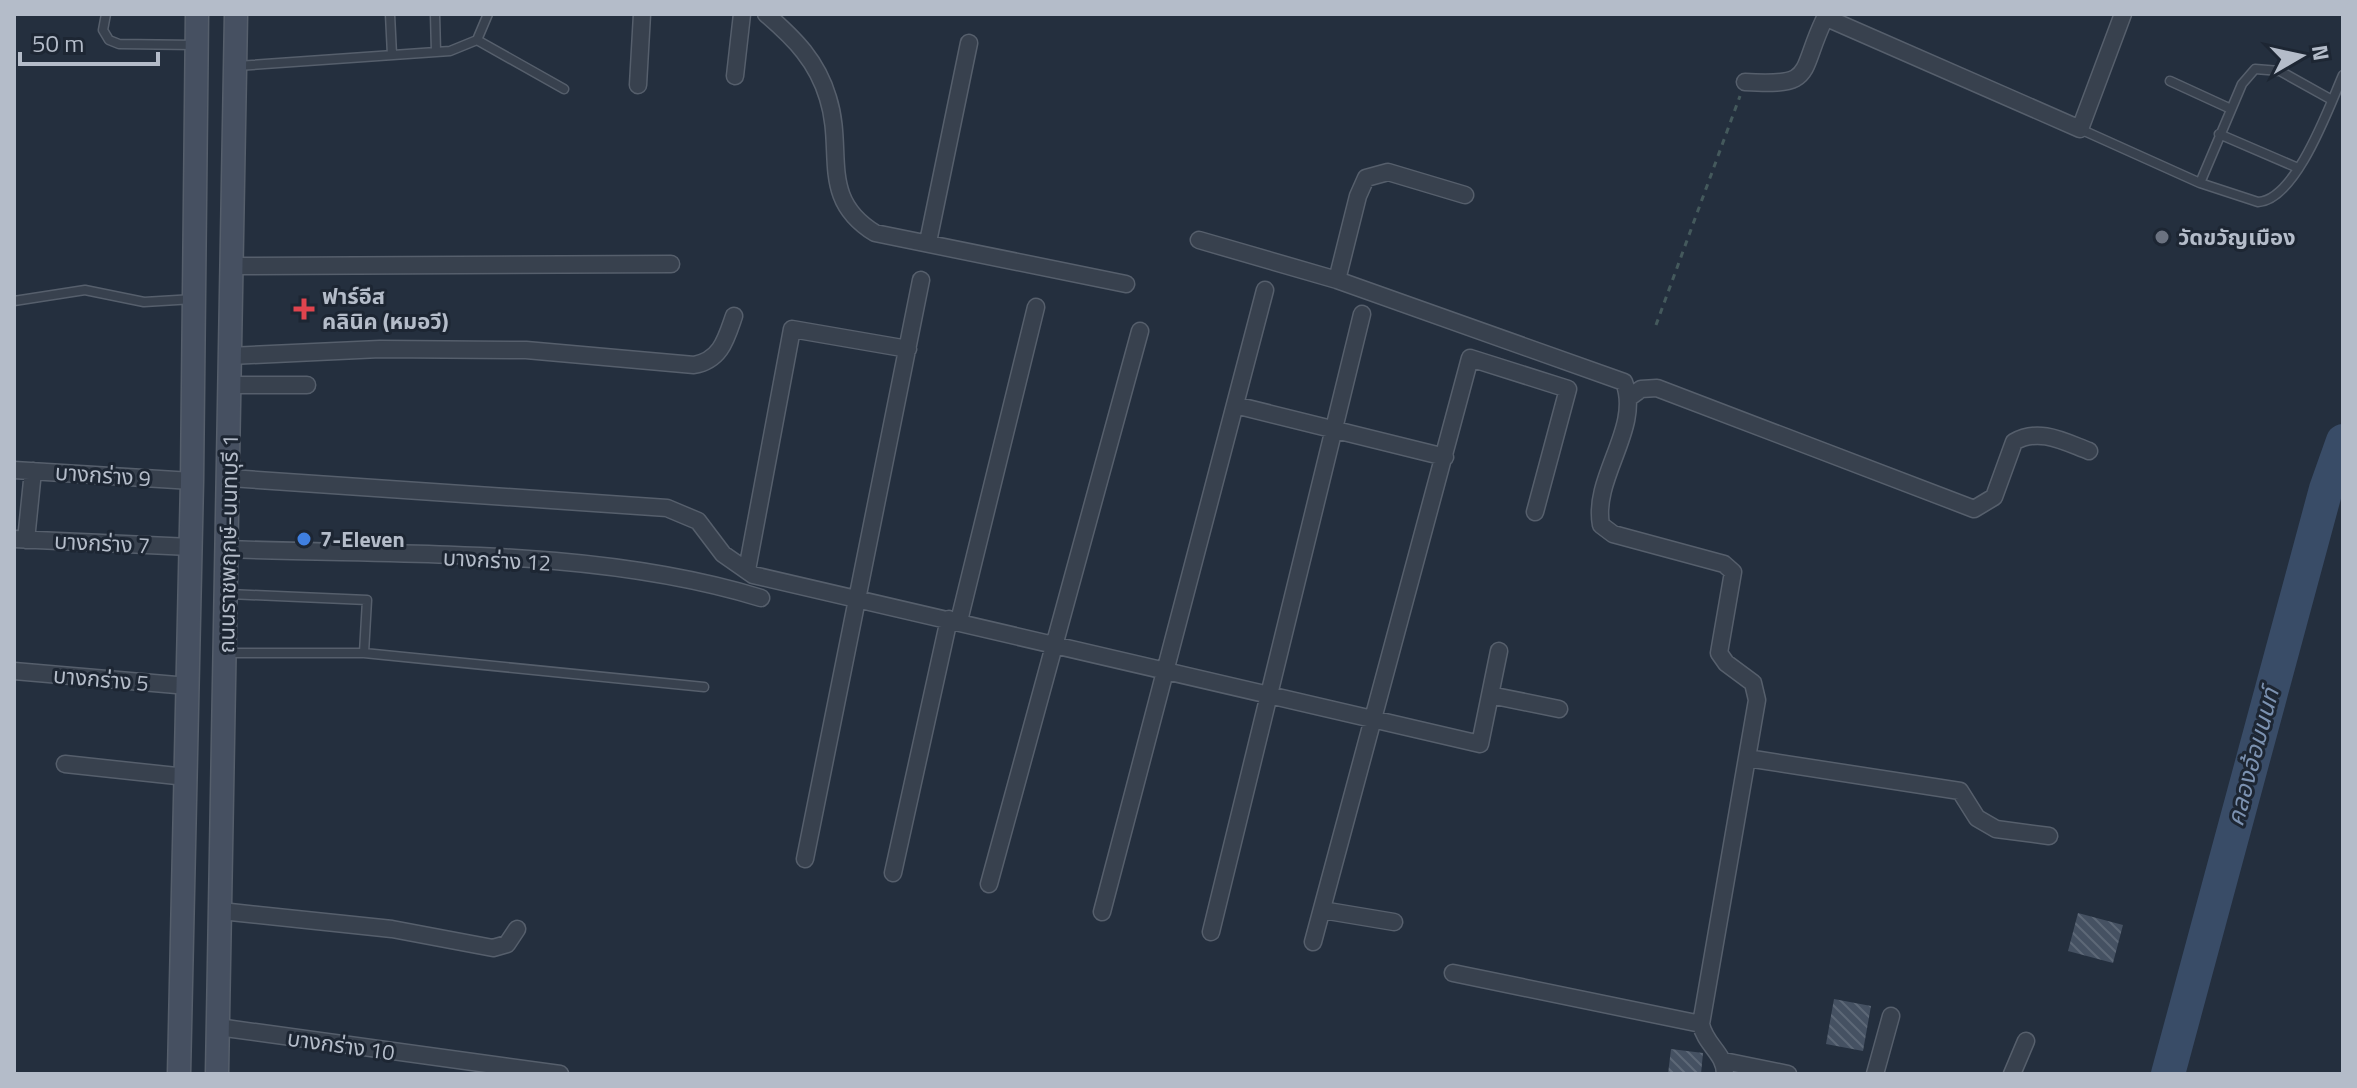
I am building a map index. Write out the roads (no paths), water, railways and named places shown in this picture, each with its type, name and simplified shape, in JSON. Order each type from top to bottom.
[{"type":"main road","name":"ถนนราชพฤกษ์-นนทบุรี 1","points":[[179,1074],[191,547],[197,14]]},
{"type":"main road","name":"ถนนราชพฤกษ์-นนทบุรี 1","points":[[217,1074],[229,549],[236,14]]},
{"type":"main road","points":[[163,1074],[181,1000]]},
{"type":"street","points":[[638,85],[642,14]]},
{"type":"street","points":[[735,76],[742,14]]},
{"type":"street","points":[[766,14],[799,43],[813,61],[828,97],[844,208],[875,233],[1126,284]]},
{"type":"street","points":[[1745,82],[1793,82],[1803,74],[1819,29],[1824,20],[1829,19],[2080,129],[2123,14]]},
{"type":"street","points":[[928,242],[969,43]]},
{"type":"street","points":[[1337,280],[1358,196],[1366,178],[1388,172],[1465,195]]},
{"type":"street","points":[[1199,240],[1337,280],[1624,382],[1630,397],[1604,488],[1599,513],[1601,525],[1613,534],[1724,564],[1733,572],[1719,653],[1726,663],[1753,683],[1757,700],[1701,1024],[1704,1038],[1725,1067],[1788,1074]]},
{"type":"street","points":[[232,266],[671,264]]},
{"type":"street","points":[[805,859],[921,280]]},
{"type":"street","points":[[1102,912],[1265,290]]},
{"type":"street","points":[[893,873],[954,620],[1036,307]]},
{"type":"street","points":[[1211,932],[1362,314]]},
{"type":"street","points":[[230,356],[380,349],[526,350],[694,365],[715,357],[734,316]]},
{"type":"street","points":[[747,570],[792,329],[908,349]]},
{"type":"street","points":[[989,884],[1140,331]]},
{"type":"street","points":[[1313,942],[1470,358],[1568,389],[1535,512]]},
{"type":"street","points":[[229,385],[307,385]]},
{"type":"street","points":[[1630,397],[1641,389],[1657,388],[1974,509],[1994,497],[2014,442],[2019,439],[2044,435],[2089,451]]},
{"type":"street","points":[[1235,405],[1445,457]]},
{"type":"street","name":"บางกร่าง 9","points":[[14,470],[192,481]]},
{"type":"street","points":[[20,539],[33,471]]},
{"type":"street","points":[[230,478],[667,508],[698,521],[723,554],[747,570],[1480,744],[1499,651]]},
{"type":"street","name":"บางกร่าง 7","points":[[20,539],[191,547]]},
{"type":"street","name":"บางกร่าง 12","points":[[229,549],[519,558],[658,574],[761,598]]},
{"type":"street","name":"บางกร่าง 5","points":[[14,671],[188,686]]},
{"type":"street","points":[[1490,695],[1559,709]]},
{"type":"street","points":[[1747,758],[1960,791],[1977,818],[1996,829],[2049,836]]},
{"type":"street","points":[[65,764],[186,777]]},
{"type":"street","points":[[1322,910],[1394,922]]},
{"type":"street","points":[[221,911],[378,927],[493,948],[507,944],[517,929]]},
{"type":"street","points":[[1453,973],[1701,1024]]},
{"type":"street","points":[[1875,1074],[1891,1016]]},
{"type":"street","name":"บางกร่าง 10","points":[[218,1027],[560,1074]]},
{"type":"street","points":[[2012,1074],[2026,1041]]},
{"type":"lane","points":[[106,14],[102,23],[105,36],[119,44],[196,45]]},
{"type":"lane","points":[[390,14],[392,55]]},
{"type":"lane","points":[[435,14],[436,52]]},
{"type":"lane","points":[[235,66],[450,51],[477,40],[488,14]]},
{"type":"lane","points":[[477,40],[564,89]]},
{"type":"lane","points":[[2200,183],[2247,75],[2266,67],[2332,100]]},
{"type":"lane","points":[[2080,129],[2200,183],[2258,202],[2267,201],[2281,191],[2298,168],[2343,75]]},
{"type":"lane","points":[[2170,81],[2231,109]]},
{"type":"lane","points":[[2219,134],[2298,168]]},
{"type":"lane","points":[[14,301],[85,290],[144,302],[195,299]]},
{"type":"lane","points":[[228,594],[367,600],[364,653]]},
{"type":"lane","points":[[227,653],[364,653],[704,687]]},
{"type":"waterway","name":"คลองอ้อมนนท์","points":[[2168,1074],[2326,489],[2343,441]]},
{"type":"place","name":"วัดขวัญเมือง","points":[[2162,237]]},
{"type":"place","name":"ฟาร์อีส คลินิค (หมอวี)","points":[[304,309]]},
{"type":"place","name":"7-Eleven","points":[[304,539]]}]
